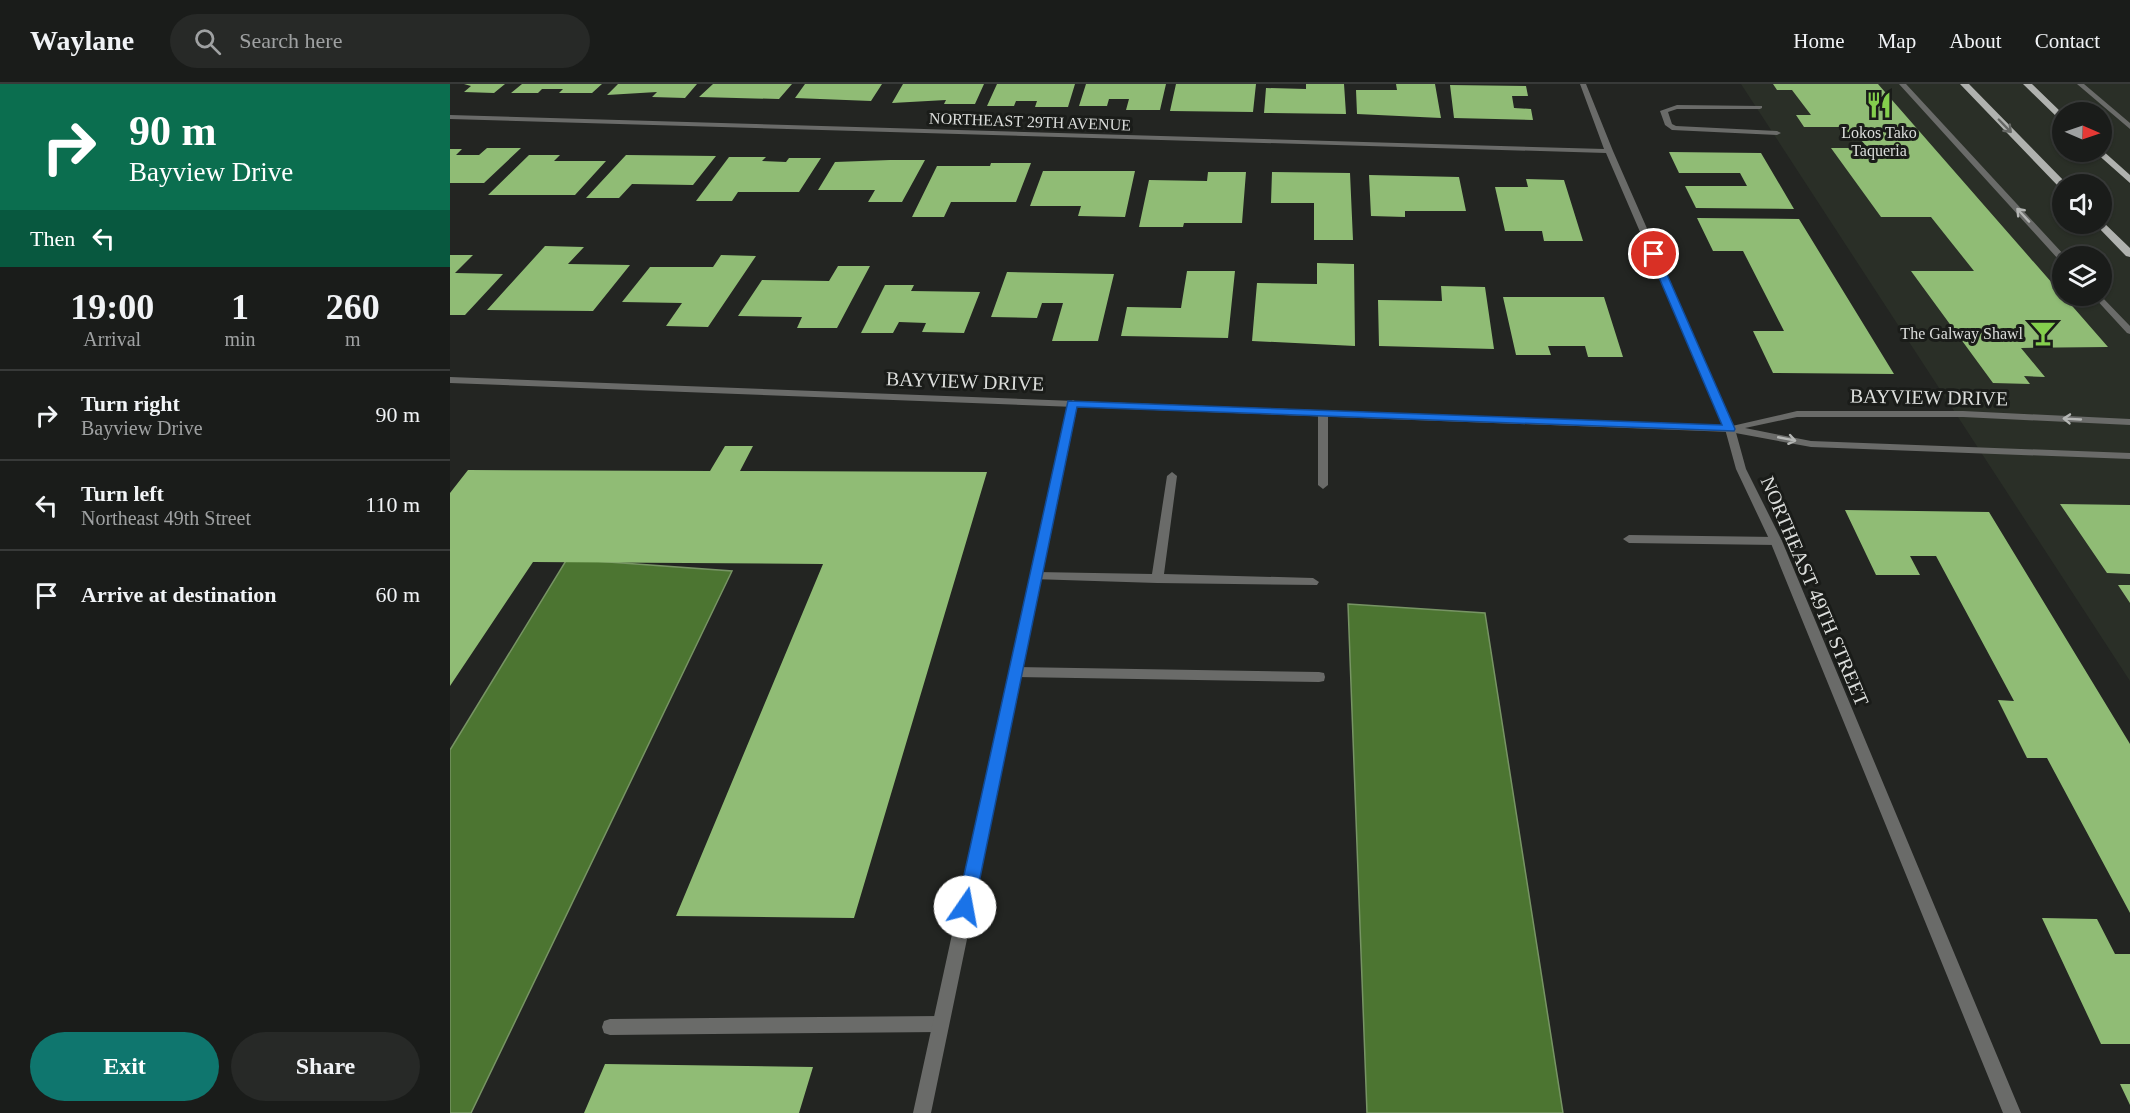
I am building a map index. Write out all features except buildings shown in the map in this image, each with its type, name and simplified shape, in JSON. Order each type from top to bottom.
[{"type":"main road","points":[[1964,84],[2052,175]]},
{"type":"main road","points":[[2026,84],[2052,108]]},
{"type":"main road","points":[[2111,162],[2130,180]]},
{"type":"main road","points":[[2110,234],[2130,254]]},
{"type":"street","name":"NORTHEAST 49TH STREET","points":[[1583,84],[1609,151],[1730,429],[1741,469],[1776,541],[2012,1113]]},
{"type":"street","points":[[1902,84],[2052,247]]},
{"type":"street","points":[[2080,84],[2130,128]]},
{"type":"street","points":[[1760,107],[1677,107],[1664,111],[1669,125],[1675,128],[1777,133]]},
{"type":"street","name":"NORTHEAST 29TH AVENUE","points":[[450,117],[1609,151]]},
{"type":"street","points":[[2106,306],[2130,331]]},
{"type":"street","name":"BAYVIEW DRIVE","points":[[450,380],[1730,429],[1811,444],[2130,456]]},
{"type":"street","points":[[922,1113],[1072,404]]},
{"type":"street","points":[[1323,413],[1323,485]]},
{"type":"street","name":"BAYVIEW DRIVE","points":[[1730,429],[1797,414],[1963,414],[2130,423]]},
{"type":"street","points":[[1157,579],[1172,476]]},
{"type":"street","points":[[1629,539],[1776,541]]},
{"type":"street","points":[[1036,576],[1313,582]]},
{"type":"street","points":[[1015,672],[1319,677]]},
{"type":"street","points":[[610,1027],[940,1024]]},
{"type":"shaded area","points":[[1741,84],[2130,84],[2130,681]]},
{"type":"shaded area","points":[[567,559],[732,571],[471,1113],[450,1113],[450,750]]},
{"type":"shaded area","points":[[1348,604],[1485,613],[1563,1113],[1367,1113]]},
{"type":"place","name":"Lokos Tako Taqueria","points":[[1879,105]]},
{"type":"place","name":"The Galway Shawl","points":[[2043,333]]},
{"type":"route","points":[[965,907],[1072,404],[1730,429],[1654,254]]}]
